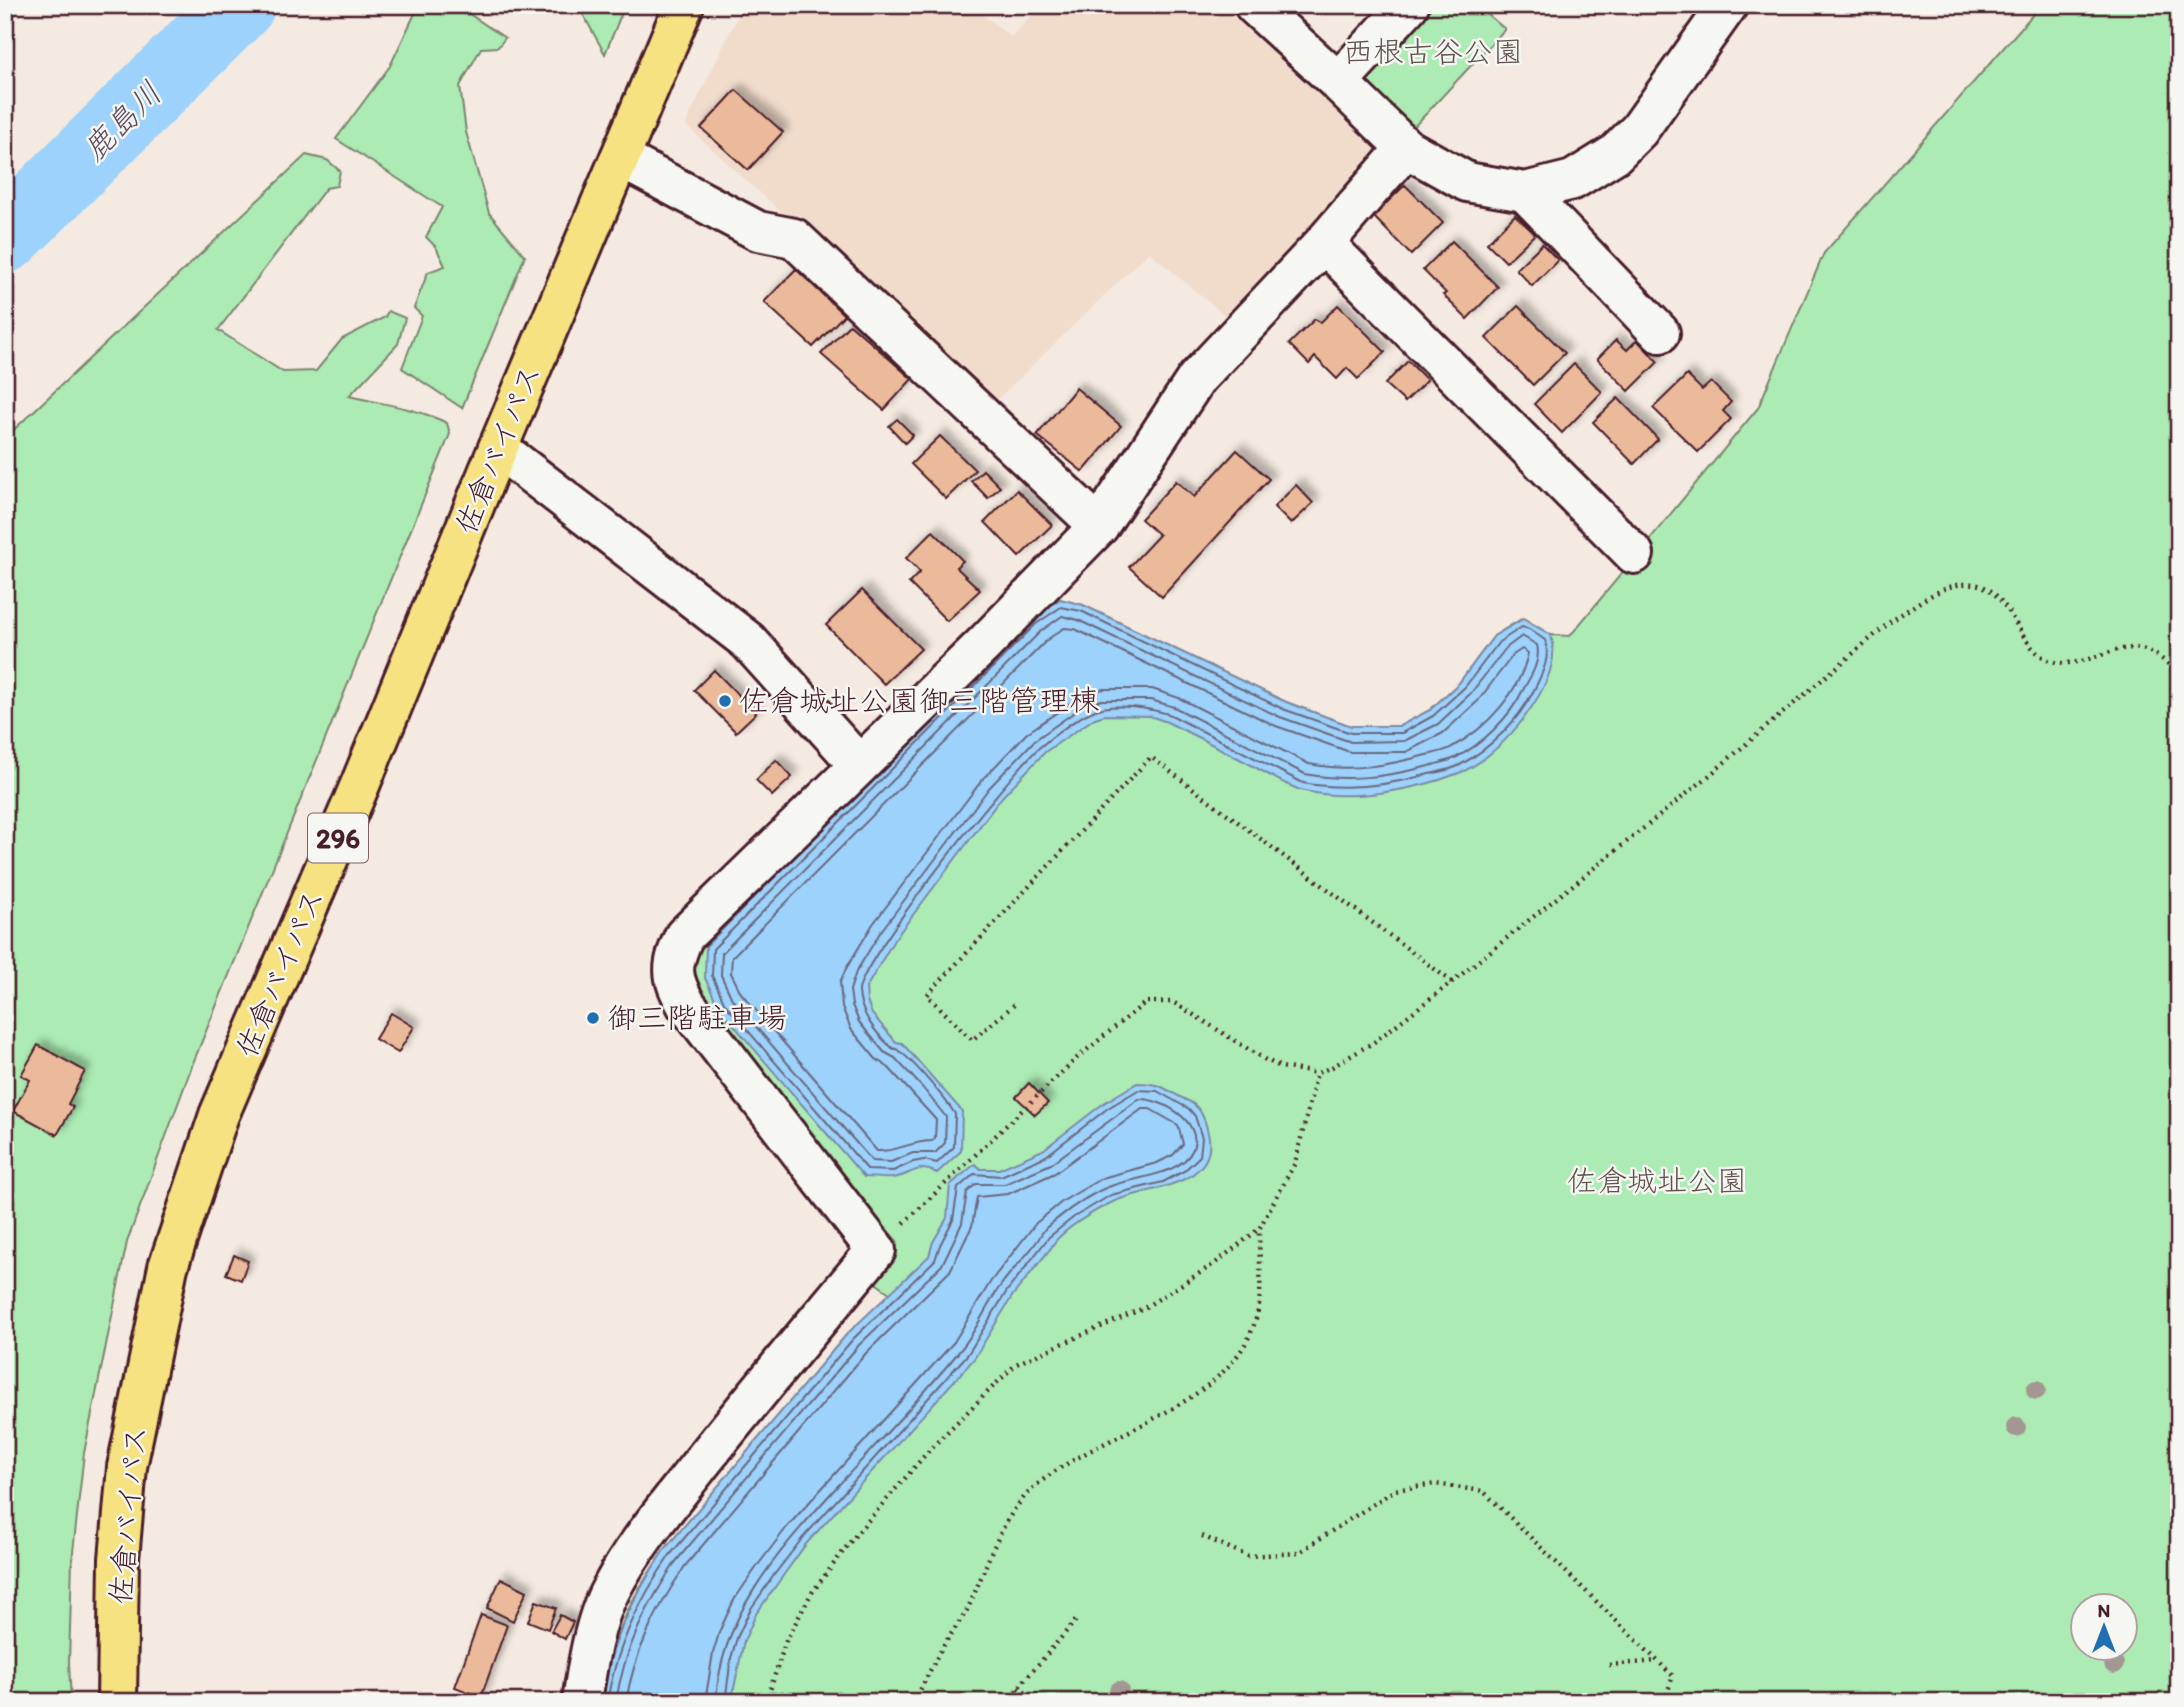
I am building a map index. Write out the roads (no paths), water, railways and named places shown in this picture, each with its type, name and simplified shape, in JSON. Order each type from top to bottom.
[{"type":"highway","name":"佐倉バイパス","points":[[117,1702],[119,1559],[127,1467],[168,1267],[219,1115],[366,773],[498,448],[684,5]]},
{"type":"street","points":[[1254,5],[1405,148],[1467,181],[1525,191],[1573,180],[1615,154],[1639,130],[1728,5]]},
{"type":"street","points":[[1338,82],[1409,5]]},
{"type":"street","points":[[582,1702],[597,1627],[610,1590],[648,1531],[713,1447],[876,1250],[686,1004],[674,983],[674,957],[684,936],[982,646],[1098,526],[1197,378],[1324,243],[1405,148]]},
{"type":"street","points":[[620,158],[758,231],[794,238],[1098,526]]},
{"type":"street","points":[[1525,191],[1660,333]]},
{"type":"street","points":[[1324,243],[1634,554]]},
{"type":"street","points":[[498,448],[748,641],[859,765]]},
{"type":"water","points":[[1060,599],[1083,605],[1286,702],[1351,726],[1400,726],[1430,710],[1459,683],[1494,636],[1523,619],[1551,635],[1553,657],[1547,679],[1537,699],[1495,750],[1477,764],[1459,773],[1423,785],[1381,793],[1339,795],[1301,790],[1178,727],[1150,716],[1105,715],[1095,718],[1045,752],[1002,797],[894,940],[866,988],[872,1014],[896,1042],[902,1043],[962,1111],[961,1151],[937,1173],[919,1169],[900,1177],[864,1177],[719,1008],[705,978],[706,946],[1031,619]]},
{"type":"water","points":[[1137,1083],[1163,1088],[1198,1108],[1207,1129],[1209,1148],[1204,1162],[1194,1173],[1180,1181],[1129,1196],[1099,1209],[1055,1241],[1013,1295],[974,1359],[806,1544],[756,1614],[744,1641],[731,1702],[600,1702],[609,1661],[624,1623],[664,1550],[847,1334],[929,1256],[933,1242],[947,1218],[950,1185],[975,1164],[981,1169],[999,1169],[1043,1150],[1104,1103]]},
{"type":"waterway","name":"鹿島川","points":[[5,237],[239,5]]},
{"type":"place","name":"佐倉城址公園御三階管理棟","points":[[725,701]]},
{"type":"place","name":"御三階駐車場","points":[[593,1018]]},
{"type":"park label","name":"西根古谷公園","points":[[1433,52]]},
{"type":"park label","name":"佐倉城址公園","points":[[1657,1181]]}]
